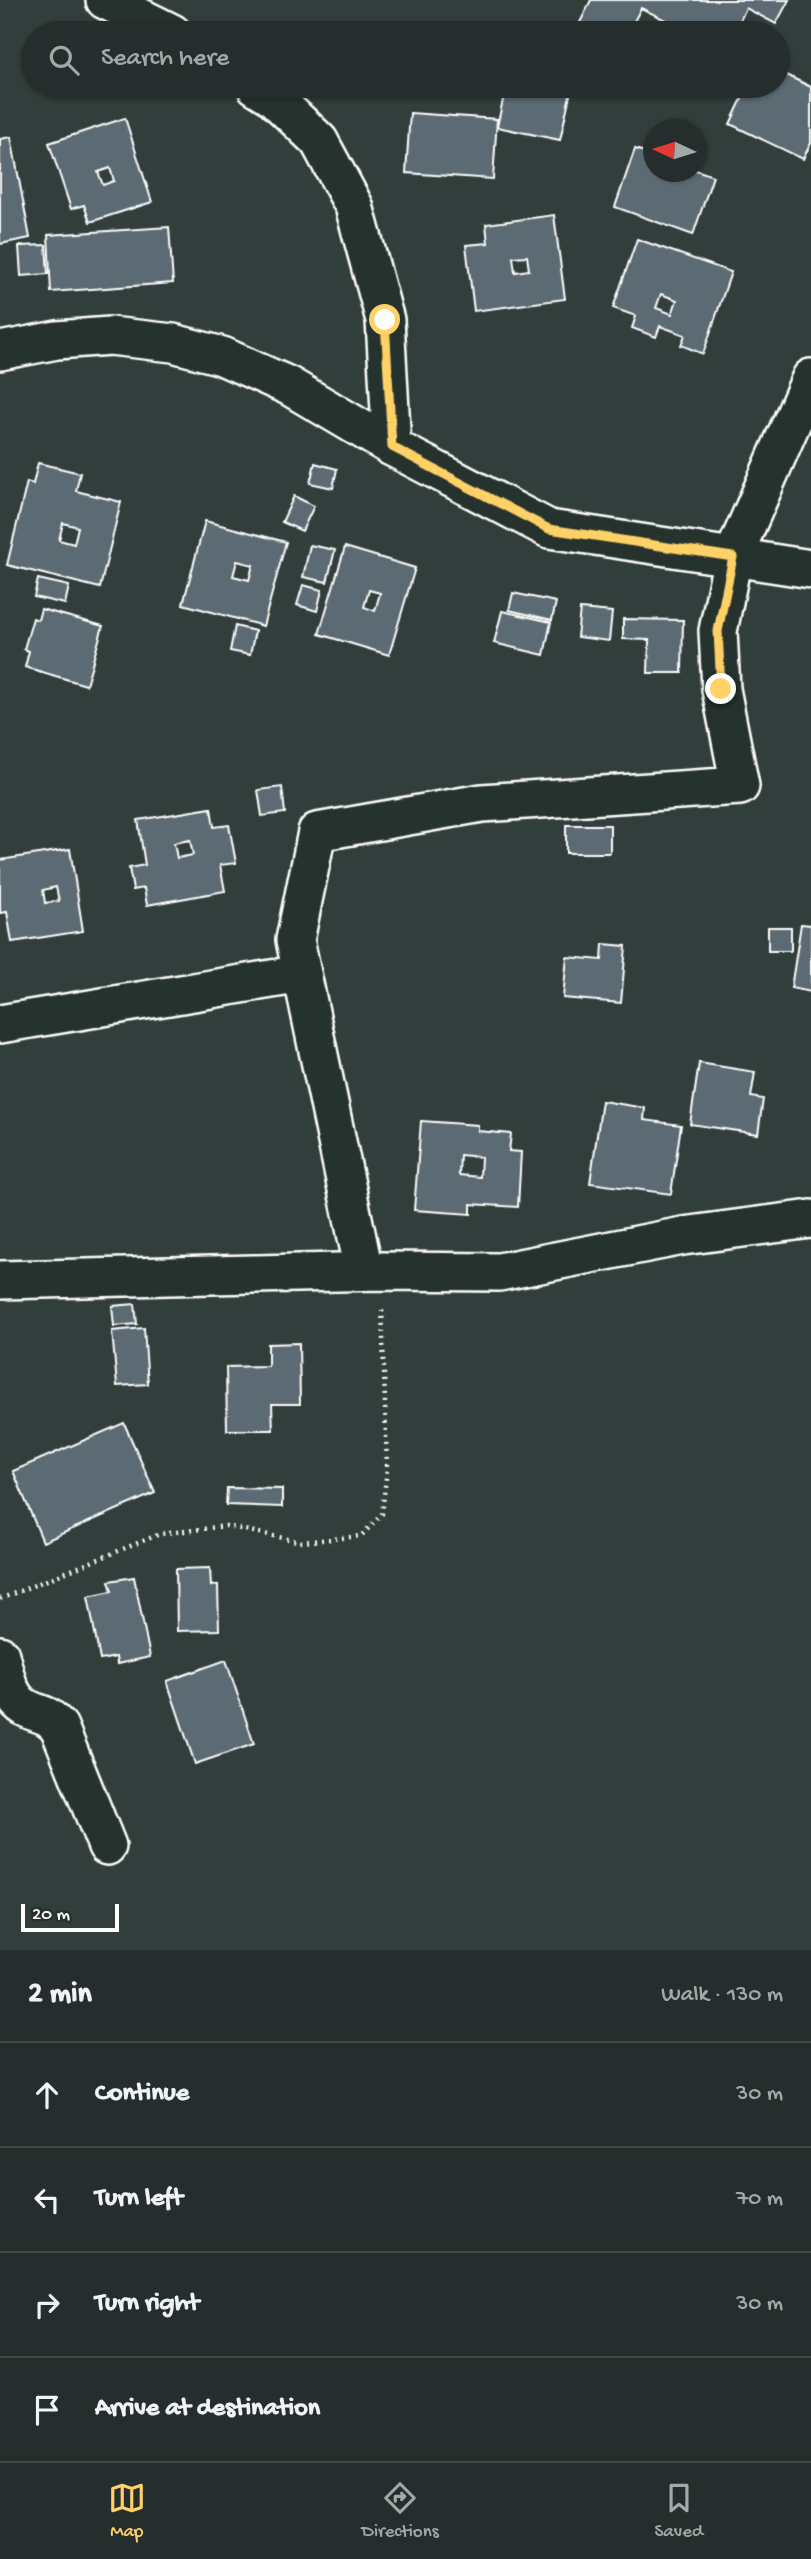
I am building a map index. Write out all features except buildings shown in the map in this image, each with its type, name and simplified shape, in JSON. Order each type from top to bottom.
[{"type":"street","points":[[105,0],[148,21]]},
{"type":"street","points":[[274,98],[319,141],[354,206],[385,320],[392,447]]},
{"type":"street","points":[[0,351],[57,340],[110,336],[173,343],[222,356],[289,386],[392,447],[549,529],[811,569]]},
{"type":"street","points":[[373,1271],[296,940],[317,832],[482,803],[740,786],[721,689],[718,631],[733,557],[811,378]]},
{"type":"street","points":[[0,1024],[302,974]]},
{"type":"street","points":[[0,1280],[373,1271],[499,1272],[683,1236],[811,1219]]},
{"type":"street","points":[[0,1655],[14,1698],[26,1708],[47,1714],[59,1727],[107,1846]]},
{"type":"path","points":[[0,1599],[160,1534],[226,1526],[302,1542],[361,1536],[382,1514],[387,1468],[373,1271]]},
{"type":"route","points":[[385,320],[392,447],[549,529],[733,557],[718,631],[721,689]]}]
